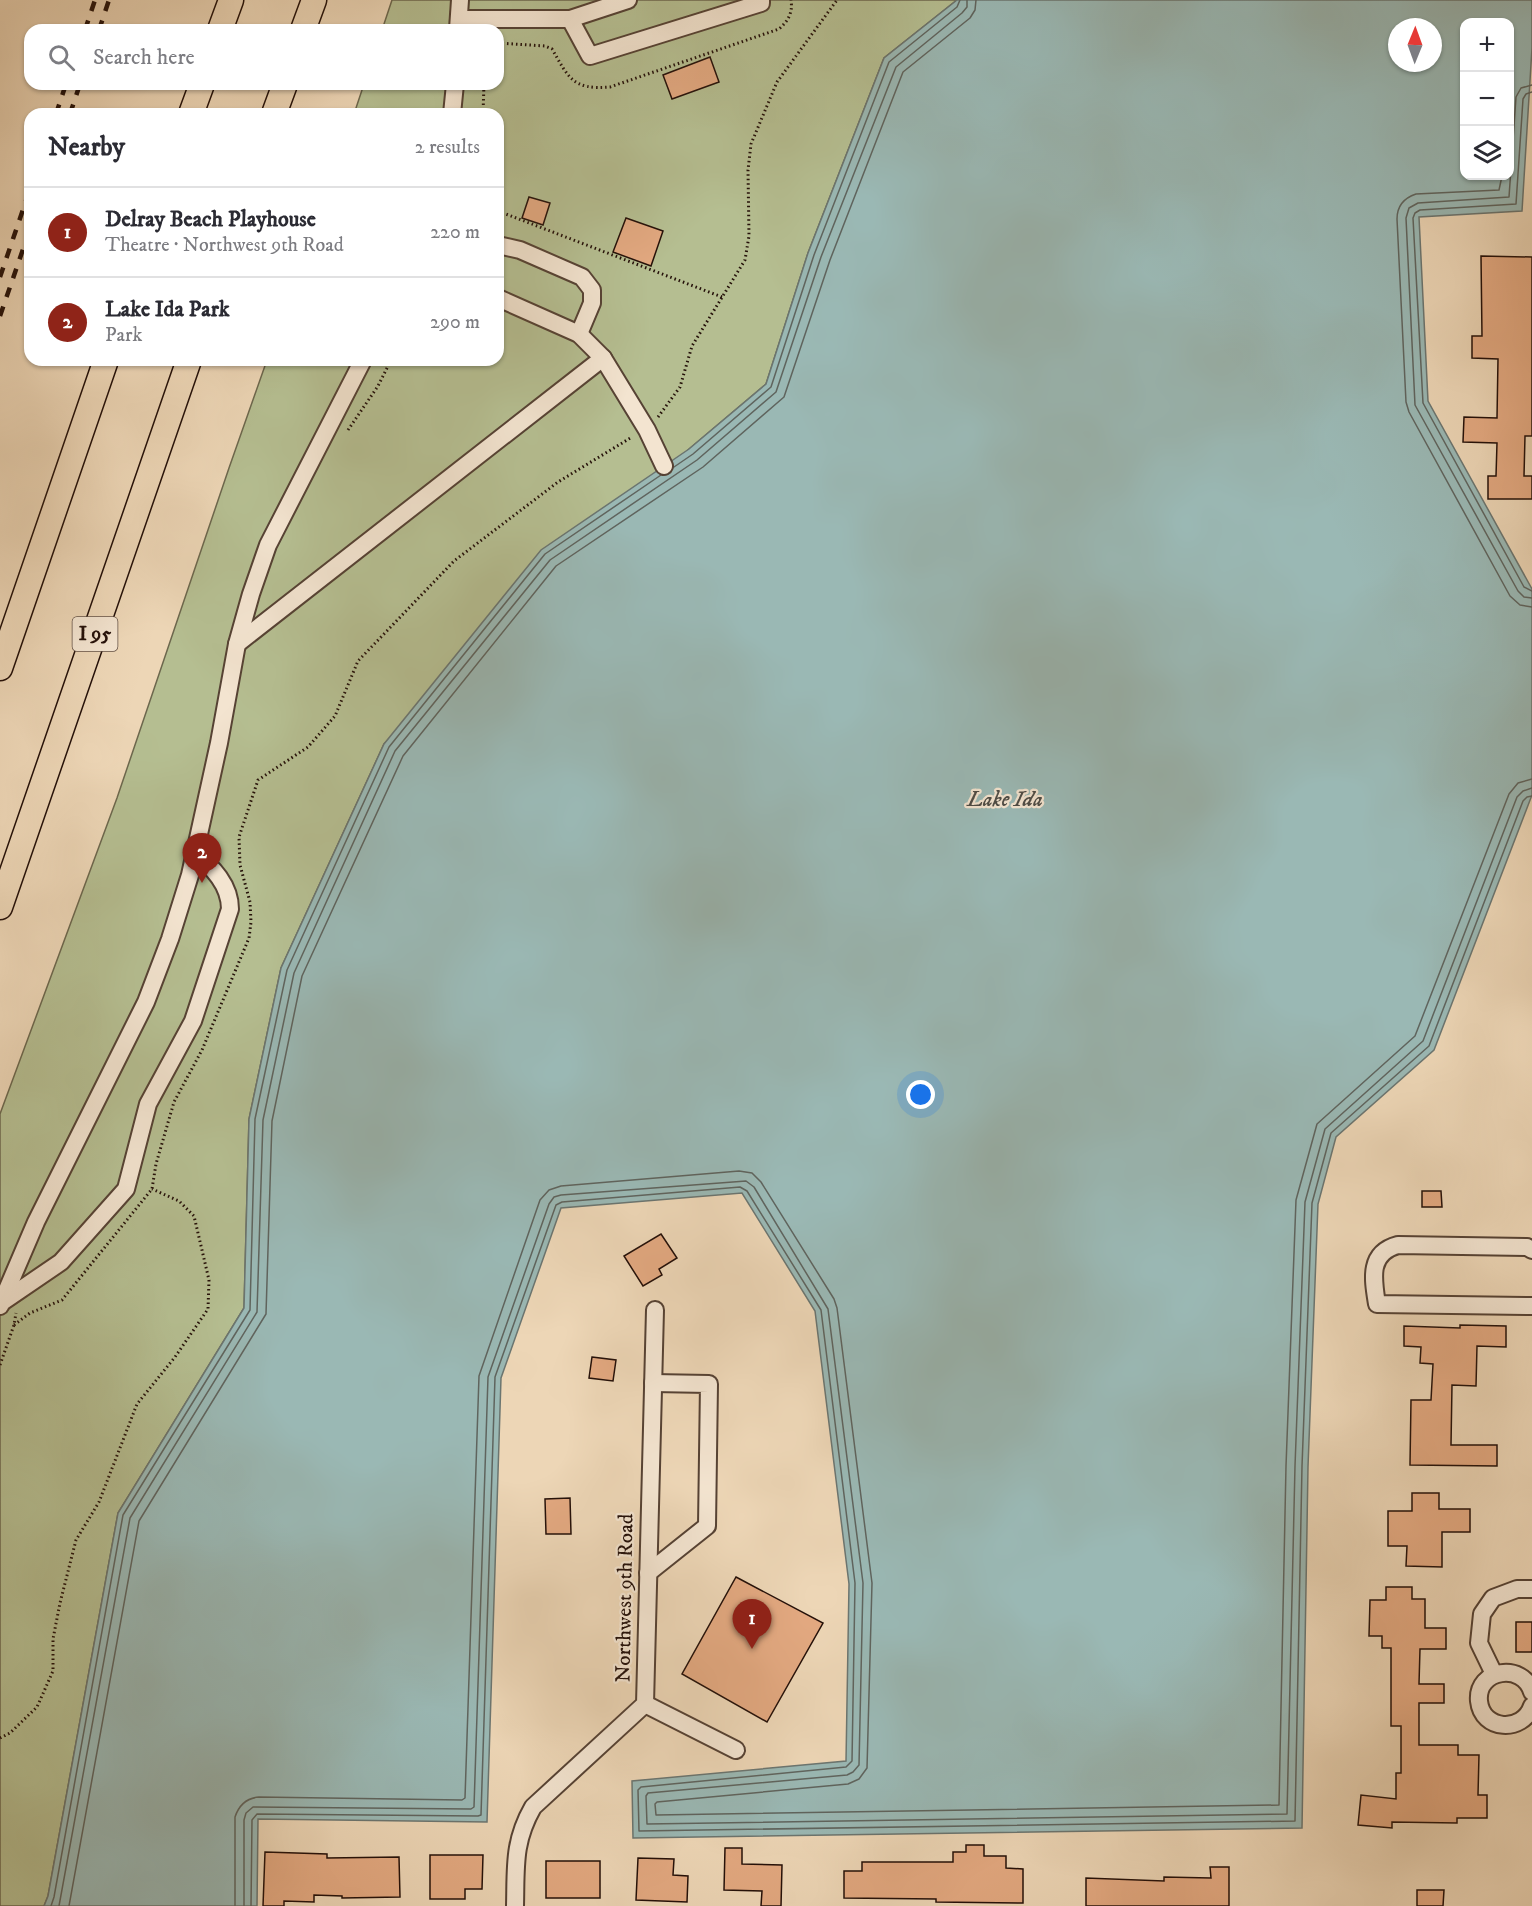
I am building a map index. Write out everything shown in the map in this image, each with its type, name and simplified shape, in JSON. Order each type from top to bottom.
[{"type":"highway","points":[[222,24],[231,0]]},
{"type":"highway","points":[[305,24],[314,0]]},
{"type":"highway","points":[[193,108],[200,90]]},
{"type":"highway","points":[[276,108],[283,90]]},
{"type":"highway","points":[[0,668],[104,366]]},
{"type":"highway","name":"I 95","points":[[0,907],[187,366]]},
{"type":"street","points":[[459,24],[460,0]]},
{"type":"street","points":[[478,24],[570,19],[627,0]]},
{"type":"street","points":[[570,19],[590,56],[761,3],[761,0]]},
{"type":"street","points":[[453,108],[454,90]]},
{"type":"street","points":[[504,246],[520,250],[582,277],[592,290],[592,303],[579,334]]},
{"type":"street","points":[[504,301],[579,334],[603,358],[647,430],[664,466]]},
{"type":"street","points":[[237,644],[603,358]]},
{"type":"street","points":[[1,1304],[36,1222],[146,1002],[170,939],[194,854],[219,743],[237,644],[251,594],[268,544],[360,366]]},
{"type":"street","points":[[1,1304],[61,1262],[126,1189],[148,1104],[193,1021],[230,909],[230,897],[218,876],[205,861],[194,854]]},
{"type":"street","points":[[1532,1250],[1527,1247],[1412,1245],[1387,1248],[1377,1260],[1374,1272],[1377,1304],[1532,1306]]},
{"type":"street","name":"Northwest 9th Road","points":[[515,1906],[517,1845],[532,1807],[645,1704],[655,1310]]},
{"type":"street","points":[[648,1573],[707,1526],[709,1384],[653,1383]]},
{"type":"street","points":[[1494,1674],[1479,1642],[1482,1614],[1493,1598],[1517,1589],[1532,1589]]},
{"type":"street","points":[[1532,1692],[1526,1680],[1511,1672],[1494,1674],[1487,1679],[1479,1694],[1479,1703],[1486,1718],[1501,1726],[1510,1726],[1525,1719],[1532,1706]]},
{"type":"street","points":[[645,1704],[736,1750]]},
{"type":"path","points":[[14,1326],[30,1313],[62,1300],[152,1189],[156,1164],[174,1102],[202,1050],[249,938],[250,902],[240,865],[239,837],[258,780],[309,747],[335,716],[358,661],[454,561],[558,483],[625,441],[647,430],[664,411],[680,387],[692,346],[745,260],[749,236],[748,170],[751,144],[777,82],[837,0]]},
{"type":"path","points":[[483,108],[484,90]]},
{"type":"path","points":[[504,213],[722,297]]},
{"type":"path","points":[[0,1738],[10,1733],[37,1707],[53,1671],[54,1639],[60,1603],[75,1540],[99,1502],[138,1404],[175,1357],[208,1309],[209,1280],[194,1216],[179,1201],[152,1189]]},
{"type":"green space","points":[[392,0],[957,0],[884,58],[808,253],[766,384],[689,449],[384,744],[281,968],[249,1119],[244,1308],[118,1513],[48,1896],[44,1906],[0,1906],[0,1114],[117,798],[265,366],[504,366],[504,108],[356,108],[362,90],[504,90],[504,24],[384,24]]},
{"type":"water","name":"Lake Ida","points":[[957,0],[1532,0],[1532,48],[1522,211],[1419,217],[1428,401],[1532,589],[1532,795],[1434,1050],[1336,1137],[1318,1204],[1308,1467],[1302,1828],[633,1838],[632,1781],[846,1761],[849,1584],[815,1311],[742,1193],[561,1208],[501,1378],[487,1822],[258,1819],[257,1906],[44,1906],[48,1896],[118,1513],[244,1308],[249,1119],[281,968],[384,744],[541,550],[689,449],[766,384],[808,253],[884,58]]},
{"type":"building","points":[[710,57],[719,82],[672,99],[663,75]]},
{"type":"building","points":[[529,197],[550,203],[543,225],[522,218]]},
{"type":"building","points":[[626,218],[663,231],[651,266],[613,252]]},
{"type":"building","points":[[1481,256],[1532,257],[1532,436],[1525,436],[1524,476],[1532,476],[1532,499],[1488,499],[1488,476],[1496,476],[1497,443],[1463,442],[1464,417],[1497,418],[1498,359],[1472,358],[1472,336],[1482,336]]},
{"type":"building","points":[[1422,1191],[1441,1191],[1442,1207],[1422,1207]]},
{"type":"building","points":[[661,1234],[677,1258],[659,1269],[662,1275],[643,1286],[624,1256]]},
{"type":"building","points":[[1460,1325],[1506,1326],[1506,1347],[1477,1346],[1476,1386],[1452,1385],[1451,1445],[1497,1445],[1497,1466],[1410,1465],[1411,1400],[1431,1400],[1433,1364],[1420,1363],[1421,1347],[1404,1346],[1404,1326],[1460,1328]]},
{"type":"building","points":[[592,1357],[616,1360],[613,1381],[589,1378]]},
{"type":"building","points":[[1412,1493],[1439,1493],[1439,1509],[1470,1509],[1470,1532],[1442,1532],[1442,1567],[1406,1566],[1407,1546],[1388,1546],[1388,1511],[1412,1511]]},
{"type":"building","points":[[570,1498],[571,1534],[546,1534],[545,1499]]},
{"type":"building","points":[[736,1577],[823,1623],[767,1722],[682,1674]]},
{"type":"building","points":[[1386,1587],[1412,1587],[1412,1599],[1425,1599],[1425,1628],[1446,1628],[1446,1649],[1420,1649],[1419,1684],[1444,1684],[1444,1703],[1419,1703],[1419,1745],[1458,1745],[1458,1755],[1479,1755],[1478,1795],[1487,1795],[1487,1818],[1457,1818],[1457,1823],[1392,1822],[1392,1828],[1358,1825],[1361,1795],[1396,1799],[1396,1773],[1401,1773],[1401,1726],[1391,1726],[1391,1648],[1382,1648],[1382,1636],[1369,1636],[1370,1600],[1386,1600]]},
{"type":"building","points":[[1516,1622],[1532,1622],[1532,1652],[1516,1652]]},
{"type":"building","points":[[966,1845],[984,1845],[984,1856],[1006,1856],[1006,1868],[1023,1869],[1023,1903],[844,1898],[844,1871],[862,1871],[862,1862],[953,1862],[953,1852],[966,1852]]},
{"type":"building","points":[[725,1848],[742,1848],[742,1864],[782,1865],[781,1906],[761,1906],[762,1891],[724,1890]]},
{"type":"building","points":[[265,1852],[327,1854],[327,1858],[399,1857],[400,1897],[342,1898],[342,1896],[314,1895],[314,1902],[284,1901],[284,1906],[263,1906]]},
{"type":"building","points":[[430,1855],[483,1855],[482,1889],[465,1889],[465,1899],[430,1899]]},
{"type":"building","points":[[638,1858],[674,1859],[673,1875],[688,1876],[687,1902],[636,1900]]},
{"type":"building","points":[[546,1861],[600,1861],[600,1898],[546,1898]]},
{"type":"building","points":[[1210,1867],[1229,1867],[1229,1906],[1086,1906],[1086,1878],[1164,1881],[1164,1877],[1211,1878]]},
{"type":"building","points":[[1417,1890],[1444,1890],[1443,1906],[1417,1906]]},
{"type":"railway","points":[[87,24],[95,0]]},
{"type":"railway","points":[[101,24],[109,0]]},
{"type":"railway","points":[[58,108],[64,90]]},
{"type":"railway","points":[[72,108],[78,90]]},
{"type":"railway","points":[[0,277],[24,207]]},
{"type":"railway","points":[[0,316],[24,246]]},
{"type":"place","name":"Lake Ida Park","points":[[202,883]]},
{"type":"place","name":"Delray Beach Playhouse","points":[[752,1649]]}]
